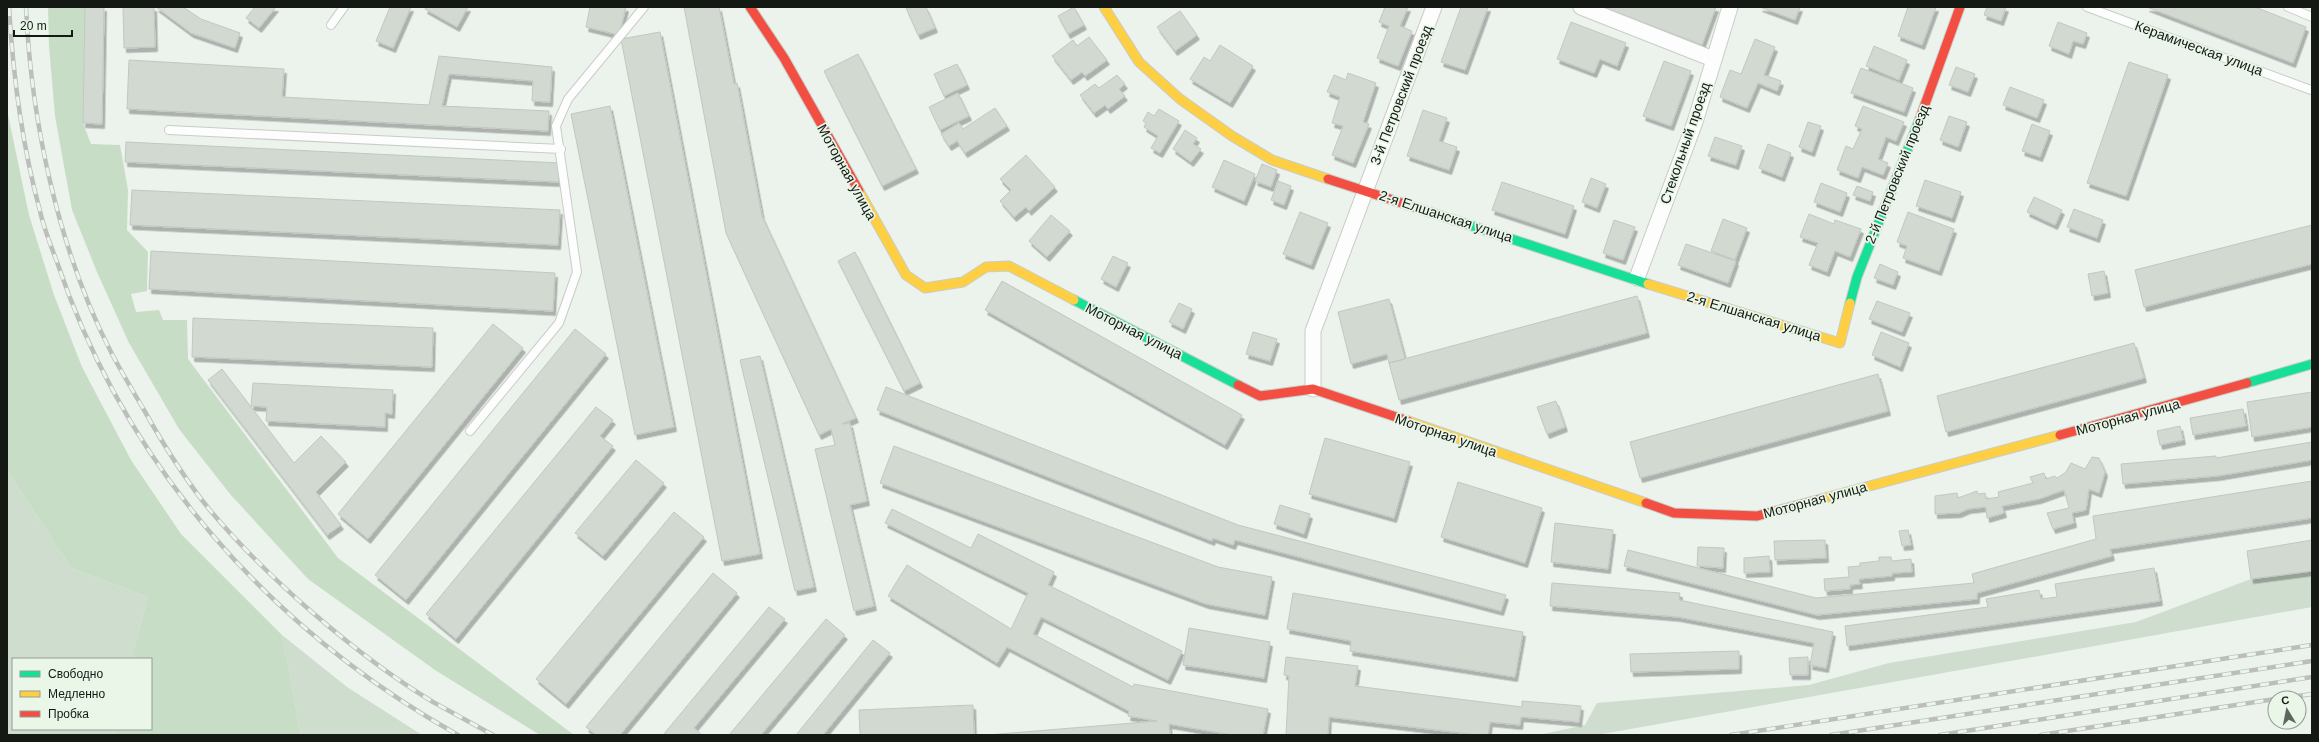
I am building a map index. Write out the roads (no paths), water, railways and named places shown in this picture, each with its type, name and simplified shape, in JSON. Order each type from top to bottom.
[{"type":"street","name":"Моторная улица","points":[[750,7],[784,58],[906,275],[925,288],[944,287],[963,282],[986,267],[1010,266],[1260,396],[1313,389],[1674,513],[1757,516],[2182,402],[2312,364]]},
{"type":"street","name":"2-я Елшанская улица","points":[[1104,7],[1139,62],[1180,99],[1232,136],[1272,160],[1366,189],[1637,278],[1694,299],[1840,342]]},
{"type":"street","name":"3-й Петровский проезд","points":[[1313,389],[1313,331],[1434,7]]},
{"type":"street","points":[[1581,7],[1713,59]]},
{"type":"street","name":"Стекольный проезд","points":[[1637,278],[1695,122],[1730,7]]},
{"type":"street","name":"2-й Петровский проезд","points":[[1840,342],[1857,277],[1921,115],[1960,7]]},
{"type":"lane","points":[[331,25],[344,7]]},
{"type":"lane","points":[[470,431],[559,323],[577,272],[561,149],[556,126],[568,99],[644,7]]},
{"type":"lane","name":"Керамическая улица","points":[[2087,7],[2312,89]]},
{"type":"lane","points":[[2288,7],[2312,17]]},
{"type":"lane","points":[[169,130],[561,149]]},
{"type":"railway","points":[[9,7],[13,59],[23,136],[44,224],[86,337],[122,408],[165,474],[213,536],[267,593],[326,646],[390,693],[458,735]]},
{"type":"railway","points":[[26,7],[29,51],[41,140],[63,230],[77,273],[93,315],[112,354],[174,461],[209,509],[232,535],[285,588],[314,614],[344,639],[404,683],[433,702],[493,735]]},
{"type":"railway","points":[[1731,735],[2312,645]]},
{"type":"railway","points":[[1831,735],[2312,661]]},
{"type":"railway","points":[[1940,735],[2312,677]]},
{"type":"railway","points":[[2307,695],[2312,694]]},
{"type":"railway","points":[[2041,735],[2267,700]]}]
